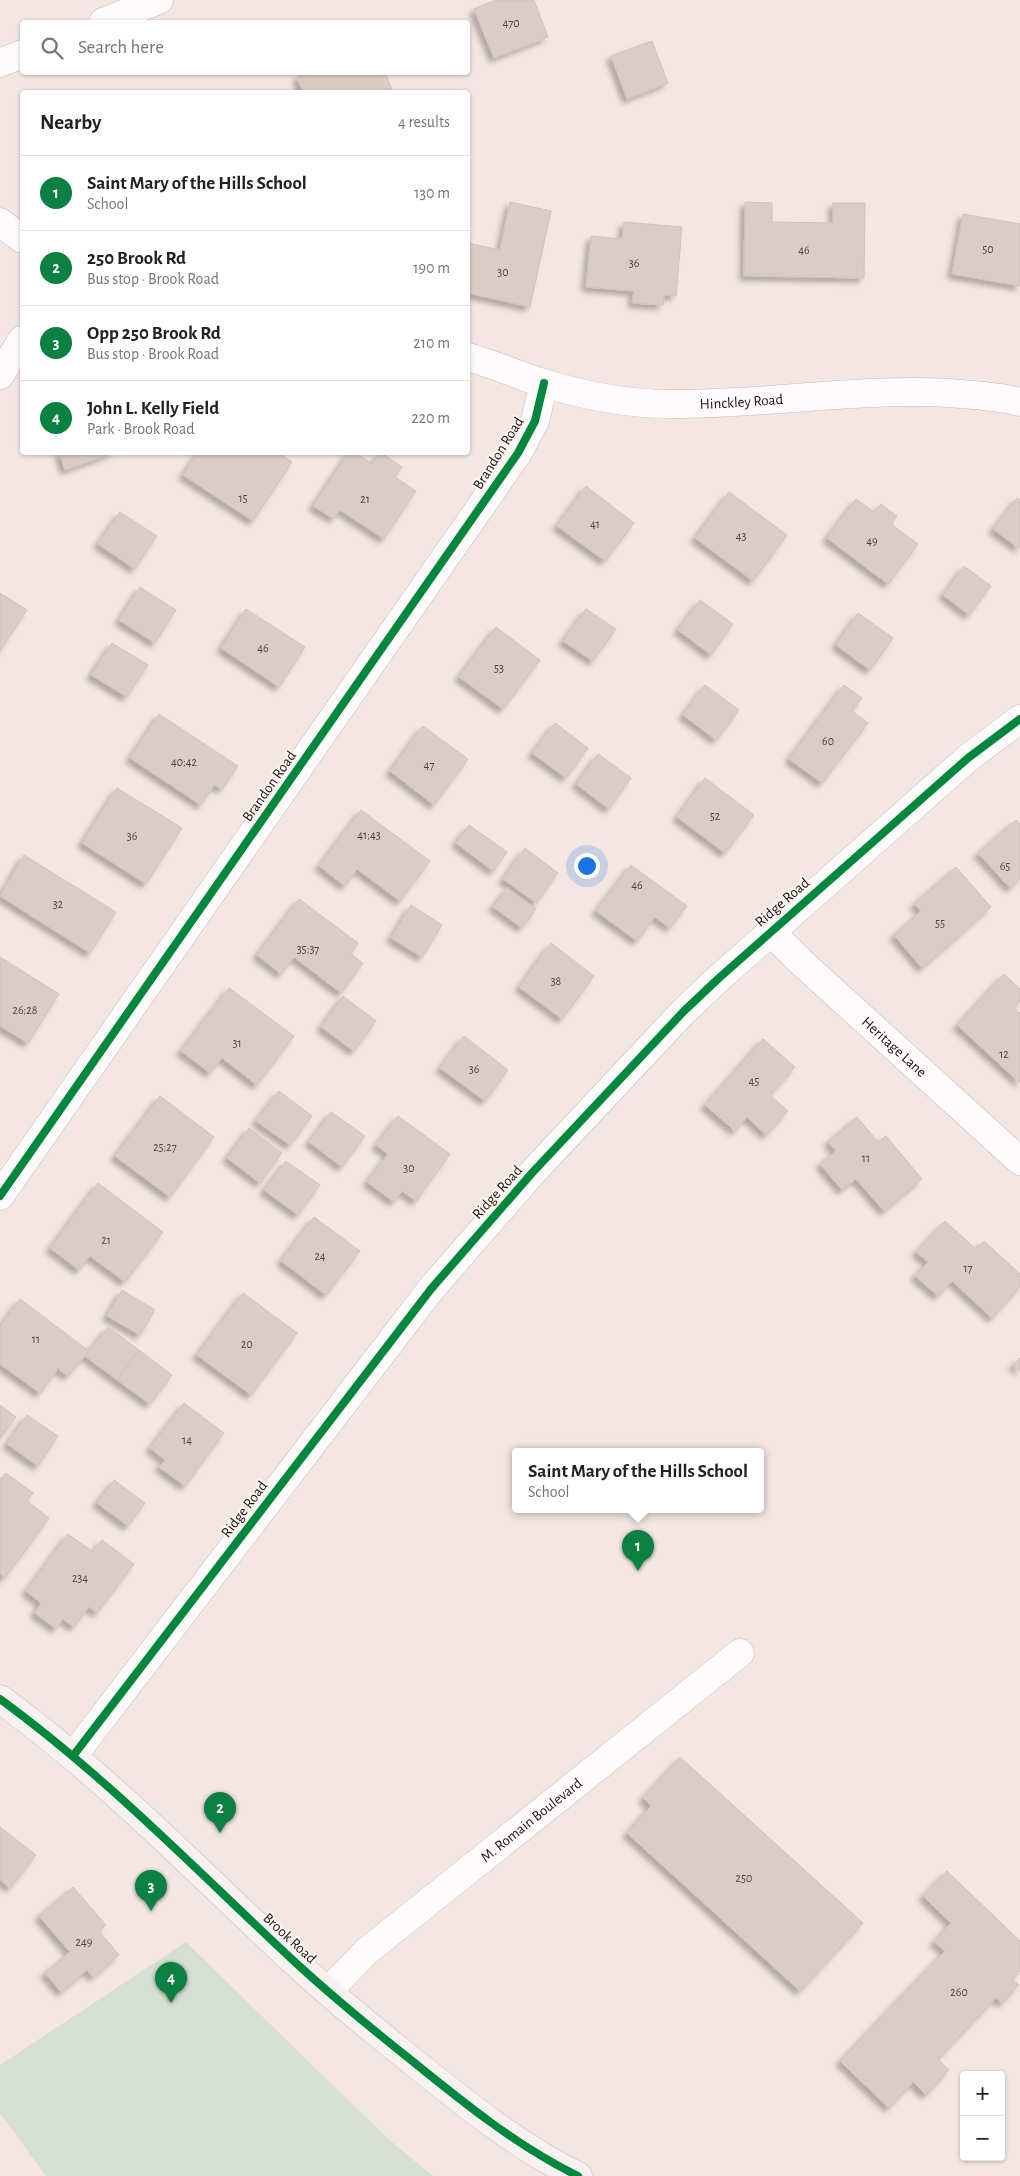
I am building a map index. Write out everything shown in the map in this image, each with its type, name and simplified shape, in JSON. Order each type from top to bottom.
[{"type":"main road","name":"Brook Road","points":[[0,1699],[73,1756],[120,1796],[328,1992],[454,2095],[504,2133],[578,2176]]},
{"type":"street","points":[[108,20],[159,0]]},
{"type":"street","points":[[0,63],[20,55]]},
{"type":"street","points":[[0,222],[20,237]]},
{"type":"street","points":[[0,375],[20,343]]},
{"type":"street","name":"Hinckley Road","points":[[470,358],[544,383],[623,400],[667,404],[712,404],[893,392],[976,395],[1020,402]]},
{"type":"street","name":"Brandon Road","points":[[0,1196],[518,453],[535,421],[544,383]]},
{"type":"street","name":"Ridge Road","points":[[73,1756],[400,1329],[459,1256],[532,1173],[678,1018],[770,931],[968,758],[1020,719]]},
{"type":"street","name":"Heritage Lane","points":[[770,931],[800,961],[1020,1161]]},
{"type":"street","name":"M. Romain Boulevard","points":[[328,1992],[368,1951],[740,1653]]},
{"type":"shaded area","points":[[186,1942],[387,2138],[433,2176],[46,2176],[0,2113],[0,2065]]},
{"type":"building","points":[[496,0],[534,0],[548,37],[494,58],[474,9]]},
{"type":"building","points":[[652,41],[668,83],[627,99],[611,56]]},
{"type":"building","points":[[302,75],[386,75],[392,90],[302,90],[297,77]]},
{"type":"building","points":[[510,202],[551,211],[530,307],[470,293],[470,243],[500,250]]},
{"type":"building","points":[[745,202],[772,203],[772,222],[833,223],[833,203],[865,203],[864,278],[744,276]]},
{"type":"building","points":[[963,214],[1020,224],[1020,286],[952,274]]},
{"type":"building","points":[[624,222],[682,227],[676,296],[664,295],[663,305],[632,303],[634,291],[586,287],[591,236],[622,239]]},
{"type":"building","points":[[60,455],[108,455],[65,470]]},
{"type":"building","points":[[196,455],[282,455],[292,462],[253,521],[183,475]]},
{"type":"building","points":[[347,455],[359,455],[372,464],[378,455],[384,455],[402,467],[395,477],[416,491],[384,539],[340,510],[334,519],[313,506]]},
{"type":"building","points":[[586,486],[634,523],[605,561],[557,526]]},
{"type":"building","points":[[729,492],[787,535],[753,581],[695,538]]},
{"type":"building","points":[[1017,498],[1020,500],[1020,549],[993,529]]},
{"type":"building","points":[[856,499],[874,512],[881,504],[897,516],[891,524],[918,544],[888,584],[827,538]]},
{"type":"building","points":[[120,512],[157,536],[135,569],[98,544]]},
{"type":"building","points":[[964,566],[991,586],[969,615],[943,595]]},
{"type":"building","points":[[140,587],[176,610],[155,643],[119,620]]},
{"type":"building","points":[[0,593],[27,610],[0,651]]},
{"type":"building","points":[[700,600],[733,624],[711,655],[678,630]]},
{"type":"building","points":[[246,609],[305,647],[279,687],[221,648]]},
{"type":"building","points":[[586,609],[616,629],[593,661],[563,641]]},
{"type":"building","points":[[858,613],[893,638],[870,670],[836,645]]},
{"type":"building","points":[[496,627],[540,660],[503,709],[459,677]]},
{"type":"building","points":[[112,643],[148,665],[127,697],[91,675]]},
{"type":"building","points":[[705,685],[739,710],[716,740],[683,715]]},
{"type":"building","points":[[844,685],[862,698],[852,711],[868,723],[822,783],[789,759]]},
{"type":"building","points":[[159,714],[238,766],[222,789],[214,785],[201,805],[130,758]]},
{"type":"building","points":[[555,723],[588,748],[566,778],[532,753]]},
{"type":"building","points":[[423,726],[468,759],[434,805],[390,771]]},
{"type":"building","points":[[598,754],[631,778],[609,809],[576,784]]},
{"type":"building","points":[[705,778],[754,815],[725,853],[677,817]]},
{"type":"building","points":[[117,788],[182,828],[146,884],[82,843]]},
{"type":"building","points":[[361,810],[430,861],[400,901],[357,869],[345,886],[319,866]]},
{"type":"building","points":[[1016,820],[1020,824],[1020,879],[1010,888],[978,853]]},
{"type":"building","points":[[469,825],[507,852],[493,871],[456,843]]},
{"type":"building","points":[[525,848],[558,873],[536,903],[503,879]]},
{"type":"building","points":[[24,855],[116,912],[90,953],[0,896]]},
{"type":"building","points":[[631,865],[687,906],[670,928],[655,917],[637,941],[596,911]]},
{"type":"building","points":[[956,867],[991,907],[922,968],[894,935],[921,911],[914,904]]},
{"type":"building","points":[[507,888],[536,909],[522,928],[493,907]]},
{"type":"building","points":[[299,899],[358,943],[351,954],[363,963],[341,993],[294,957],[281,974],[257,955]]},
{"type":"building","points":[[411,905],[442,925],[422,957],[391,938]]},
{"type":"building","points":[[551,943],[594,976],[562,1019],[519,987]]},
{"type":"building","points":[[0,957],[59,994],[28,1043],[0,1026]]},
{"type":"building","points":[[1004,974],[1020,989],[1020,1002],[1014,1008],[1020,1013],[1020,1083],[957,1025]]},
{"type":"building","points":[[229,988],[294,1036],[257,1085],[222,1058],[210,1073],[181,1051]]},
{"type":"building","points":[[343,996],[376,1021],[354,1051],[321,1027]]},
{"type":"building","points":[[464,1036],[508,1070],[485,1101],[440,1068]]},
{"type":"building","points":[[763,1039],[795,1067],[770,1095],[788,1111],[766,1135],[747,1117],[735,1131],[705,1105]]},
{"type":"building","points":[[279,1091],[312,1116],[290,1145],[256,1121]]},
{"type":"building","points":[[160,1096],[214,1137],[170,1197],[115,1156]]},
{"type":"building","points":[[331,1112],[365,1136],[342,1167],[309,1142]]},
{"type":"building","points":[[398,1116],[450,1154],[416,1201],[402,1191],[394,1202],[367,1182],[388,1154],[376,1145]]},
{"type":"building","points":[[857,1117],[878,1142],[886,1136],[922,1179],[884,1211],[856,1179],[842,1190],[820,1164],[836,1151],[828,1142]]},
{"type":"building","points":[[249,1128],[282,1153],[260,1183],[227,1158]]},
{"type":"building","points":[[286,1161],[320,1185],[298,1215],[264,1190]]},
{"type":"building","points":[[98,1183],[163,1232],[125,1282],[90,1256],[79,1270],[50,1248]]},
{"type":"building","points":[[314,1217],[360,1251],[326,1295],[281,1261]]},
{"type":"building","points":[[945,1221],[976,1249],[984,1241],[1020,1274],[1020,1287],[992,1318],[952,1281],[938,1296],[915,1276],[928,1262],[916,1252]]},
{"type":"building","points":[[122,1290],[155,1310],[140,1335],[107,1316]]},
{"type":"building","points":[[243,1293],[297,1333],[251,1395],[197,1355]]},
{"type":"building","points":[[20,1299],[89,1351],[68,1376],[58,1369],[40,1393],[0,1364],[0,1327]]},
{"type":"building","points":[[108,1327],[139,1350],[117,1380],[85,1356]]},
{"type":"building","points":[[139,1350],[172,1375],[150,1404],[117,1380]]},
{"type":"building","points":[[1020,1358],[1020,1371],[1013,1365]]},
{"type":"building","points":[[184,1403],[224,1433],[185,1486],[159,1467],[165,1460],[150,1448]]},
{"type":"building","points":[[0,1405],[16,1417],[0,1438]]},
{"type":"building","points":[[27,1415],[58,1436],[38,1466],[7,1444]]},
{"type":"building","points":[[6,1473],[33,1493],[27,1501],[49,1518],[5,1578],[0,1574],[0,1481]]},
{"type":"building","points":[[114,1480],[145,1503],[128,1526],[97,1503]]},
{"type":"building","points":[[68,1534],[93,1552],[102,1540],[134,1564],[97,1613],[89,1607],[74,1627],[63,1619],[56,1629],[35,1613],[41,1603],[26,1591]]},
{"type":"building","points":[[680,1757],[863,1923],[800,1991],[627,1833],[651,1806],[643,1798]]},
{"type":"building","points":[[0,1827],[36,1855],[10,1888],[0,1880]]},
{"type":"building","points":[[947,1871],[1020,1941],[1020,1971],[1012,1979],[1019,1985],[1002,2003],[996,1998],[938,2059],[949,2070],[926,2095],[913,2082],[889,2108],[840,2061],[945,1951],[934,1942],[951,1923],[923,1896]]},
{"type":"building","points":[[73,1887],[106,1925],[99,1931],[119,1955],[93,1977],[87,1970],[61,1992],[45,1973],[70,1952],[39,1916]]},
{"type":"cycle path","points":[[0,1196],[518,453],[535,421],[544,383]]},
{"type":"cycle path","points":[[73,1756],[431,1289],[532,1173],[684,1011],[719,978],[968,758],[1020,719]]},
{"type":"cycle path","points":[[0,1699],[78,1760],[188,1860],[296,1963],[367,2025],[492,2123],[555,2164],[578,2176]]},
{"type":"place","name":"Saint Mary of the Hills School","points":[[638,1571]]},
{"type":"place","name":"250 Brook Rd","points":[[220,1833]]},
{"type":"place","name":"Opp 250 Brook Rd","points":[[151,1911]]},
{"type":"place","name":"John L. Kelly Field","points":[[171,2003]]}]
